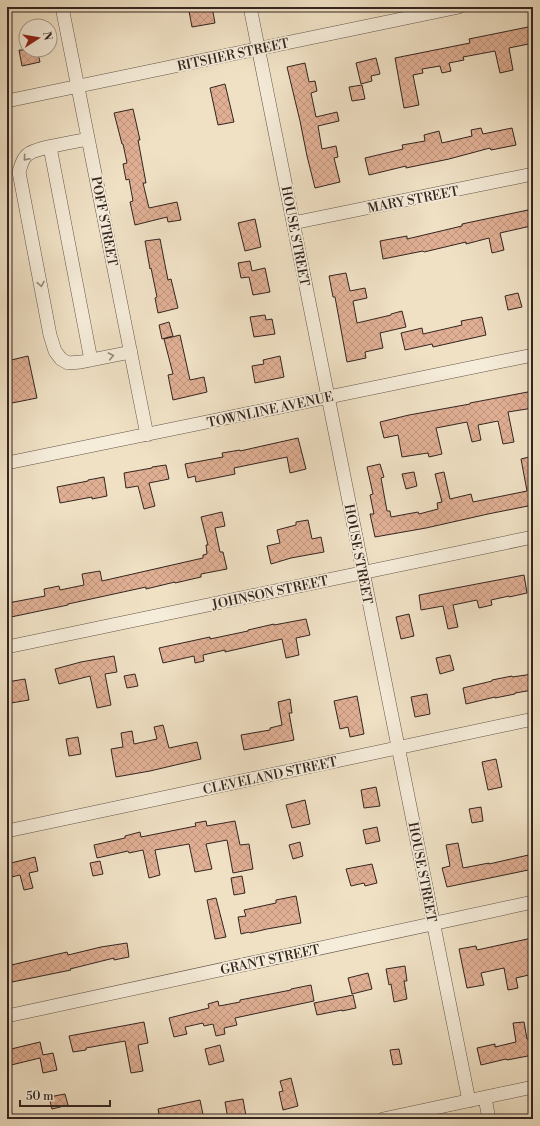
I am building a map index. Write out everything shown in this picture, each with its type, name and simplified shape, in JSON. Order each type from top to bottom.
[{"type":"street","name":"POFF STREET","points":[[62,7],[147,435]]},
{"type":"street","name":"HOUSE STREET","points":[[250,7],[469,1101]]},
{"type":"street","name":"RITSHER STREET","points":[[7,101],[459,7]]},
{"type":"street","points":[[88,139],[38,149],[27,155],[21,164],[19,172],[47,320],[55,351],[61,359],[68,363],[81,362],[131,352]]},
{"type":"street","points":[[50,147],[91,360]]},
{"type":"street","name":"MARY STREET","points":[[293,223],[533,174]]},
{"type":"street","name":"TOWNLINE AVENUE","points":[[7,463],[533,355]]},
{"type":"street","name":"JOHNSON STREET","points":[[7,647],[533,537]]},
{"type":"street","name":"CLEVELAND STREET","points":[[7,831],[533,719]]},
{"type":"street","name":"GRANT STREET","points":[[7,1016],[533,902]]},
{"type":"street","points":[[383,1119],[533,1087]]},
{"type":"street","points":[[485,1098],[489,1119]]},
{"type":"building","points":[[198,7],[212,7],[215,23],[192,27],[189,11],[198,9]]},
{"type":"building","points":[[533,26],[533,43],[509,48],[513,70],[500,73],[495,51],[463,57],[464,60],[449,63],[451,71],[442,73],[440,66],[422,69],[423,73],[413,75],[419,105],[404,108],[395,58],[470,43],[469,39]]},
{"type":"building","points":[[20,58],[39,58],[40,62],[22,66]]},
{"type":"building","points":[[376,58],[380,74],[371,76],[372,81],[361,84],[356,63]]},
{"type":"building","points":[[305,63],[309,82],[315,81],[317,91],[311,93],[316,117],[337,112],[339,121],[318,126],[322,149],[336,146],[338,157],[334,158],[340,182],[315,188],[287,67]]},
{"type":"building","points":[[225,84],[234,122],[218,125],[210,88]]},
{"type":"building","points":[[362,85],[365,99],[352,101],[349,87]]},
{"type":"building","points":[[133,109],[140,140],[138,140],[146,183],[143,183],[149,208],[177,202],[181,220],[168,222],[167,217],[135,225],[130,202],[133,201],[129,179],[126,180],[123,164],[127,163],[114,113]]},
{"type":"building","points":[[481,128],[483,134],[512,128],[516,145],[491,150],[490,148],[449,159],[406,168],[406,166],[369,175],[365,158],[403,149],[402,145],[425,141],[424,135],[439,131],[442,143],[472,136],[471,130]]},
{"type":"building","points":[[528,210],[531,226],[500,233],[504,250],[492,253],[489,238],[466,244],[466,242],[424,252],[383,259],[380,241],[407,236],[407,239],[462,226],[462,224]]},
{"type":"building","points":[[255,219],[261,247],[245,251],[238,223]]},
{"type":"building","points":[[160,239],[168,280],[171,279],[178,308],[158,313],[155,298],[157,297],[145,241]]},
{"type":"building","points":[[250,261],[252,271],[265,268],[270,292],[253,295],[249,277],[241,278],[238,263]]},
{"type":"building","points":[[346,273],[350,291],[365,288],[367,298],[353,301],[357,323],[402,311],[406,327],[380,333],[383,348],[365,352],[366,358],[347,362],[335,297],[333,297],[329,276]]},
{"type":"building","points":[[518,293],[522,307],[508,310],[505,296]]},
{"type":"building","points":[[265,315],[266,320],[272,319],[275,334],[254,337],[250,317]]},
{"type":"building","points":[[482,317],[486,335],[433,347],[432,344],[405,350],[401,333],[422,328],[423,334],[462,325],[461,321]]},
{"type":"building","points":[[169,322],[173,336],[162,339],[159,325]]},
{"type":"building","points":[[180,335],[190,380],[204,377],[207,392],[173,400],[168,375],[173,374],[164,339]]},
{"type":"building","points":[[28,356],[37,398],[7,404],[7,361]]},
{"type":"building","points":[[280,356],[284,377],[255,383],[252,366],[264,364],[263,360]]},
{"type":"building","points":[[533,391],[533,408],[508,412],[514,442],[503,444],[498,421],[478,425],[481,440],[472,442],[467,422],[436,428],[442,454],[429,457],[428,453],[402,457],[398,435],[384,438],[380,422]]},
{"type":"building","points":[[298,438],[306,469],[290,473],[287,457],[234,468],[235,474],[196,482],[195,476],[188,478],[185,464],[223,457],[222,453],[240,451]]},
{"type":"building","points":[[533,456],[533,505],[426,528],[375,537],[370,514],[374,514],[370,495],[373,494],[367,467],[380,464],[384,477],[381,478],[387,511],[390,511],[391,517],[418,512],[419,514],[438,509],[437,503],[442,502],[435,474],[444,472],[450,499],[471,494],[473,502],[527,491],[521,459]]},
{"type":"building","points":[[166,465],[169,479],[149,483],[155,506],[144,509],[138,486],[126,488],[124,473]]},
{"type":"building","points":[[414,472],[417,486],[406,489],[402,474]]},
{"type":"building","points":[[104,477],[107,496],[92,499],[92,497],[60,503],[57,487]]},
{"type":"building","points":[[222,512],[225,526],[215,528],[220,552],[223,552],[227,569],[201,574],[201,577],[175,583],[146,589],[146,587],[11,617],[8,603],[45,596],[44,589],[59,586],[60,590],[84,585],[82,574],[100,571],[102,581],[203,558],[203,555],[207,554],[206,545],[208,545],[201,517]]},
{"type":"building","points":[[308,520],[312,539],[321,537],[324,552],[291,558],[271,564],[267,546],[280,543],[277,530],[296,525],[296,522]]},
{"type":"building","points":[[524,575],[527,593],[491,600],[492,605],[479,608],[477,600],[453,605],[458,627],[448,629],[443,606],[421,610],[419,595]]},
{"type":"building","points":[[409,614],[414,636],[401,639],[396,617]]},
{"type":"building","points":[[306,619],[310,635],[296,638],[299,655],[286,658],[282,639],[225,652],[225,650],[203,655],[204,661],[195,663],[194,656],[163,663],[159,648],[210,637],[210,639],[274,624]]},
{"type":"building","points":[[450,655],[454,670],[440,674],[436,658]]},
{"type":"building","points":[[114,656],[117,672],[105,674],[111,705],[97,708],[90,676],[59,684],[55,669],[81,662]]},
{"type":"building","points":[[135,674],[138,686],[127,688],[124,676]]},
{"type":"building","points":[[533,674],[533,690],[466,704],[463,688],[512,676]]},
{"type":"building","points":[[25,679],[29,700],[11,703],[10,697],[7,698],[7,682]]},
{"type":"building","points":[[427,694],[430,714],[415,717],[411,697]]},
{"type":"building","points":[[357,696],[364,734],[350,737],[348,727],[340,729],[334,701]]},
{"type":"building","points":[[290,699],[292,713],[289,713],[294,740],[244,750],[241,735],[270,730],[270,728],[282,725],[278,702]]},
{"type":"building","points":[[163,725],[169,748],[197,742],[201,759],[116,777],[111,749],[123,747],[121,733],[132,731],[134,744],[157,739],[154,727]]},
{"type":"building","points":[[78,737],[81,754],[69,756],[66,739]]},
{"type":"building","points":[[496,759],[502,787],[488,790],[482,762]]},
{"type":"building","points":[[376,787],[380,806],[364,808],[361,790]]},
{"type":"building","points":[[305,800],[310,824],[292,828],[286,805]]},
{"type":"building","points":[[481,807],[483,821],[472,823],[469,809]]},
{"type":"building","points":[[206,821],[207,826],[235,821],[240,845],[249,844],[253,869],[233,873],[227,840],[206,844],[212,869],[195,872],[189,844],[155,850],[160,875],[149,878],[143,850],[129,853],[128,851],[97,858],[94,845],[125,838],[125,836],[140,832],[141,837],[196,826],[195,823]]},
{"type":"building","points":[[377,827],[380,841],[366,844],[363,830]]},
{"type":"building","points":[[300,842],[303,856],[293,859],[289,845]]},
{"type":"building","points":[[458,843],[463,868],[533,854],[533,869],[447,887],[442,868],[450,866],[446,845]]},
{"type":"building","points":[[35,857],[38,871],[29,873],[33,888],[24,890],[20,875],[7,878],[7,864]]},
{"type":"building","points":[[100,861],[103,874],[93,876],[90,863]]},
{"type":"building","points":[[372,864],[377,883],[365,886],[364,883],[351,886],[346,869]]},
{"type":"building","points":[[242,876],[245,893],[234,895],[231,878]]},
{"type":"building","points":[[296,896],[301,923],[241,934],[238,917],[246,916],[244,910],[276,903],[276,900]]},
{"type":"building","points":[[216,898],[226,937],[215,939],[207,900]]},
{"type":"building","points":[[532,938],[533,974],[516,978],[518,988],[508,990],[504,968],[481,973],[484,985],[467,988],[459,949],[476,946],[477,950]]},
{"type":"building","points":[[127,943],[129,957],[114,960],[114,958],[70,969],[71,970],[7,983],[7,966],[67,952],[68,955],[101,947]]},
{"type":"building","points":[[405,966],[407,981],[404,981],[407,999],[394,1002],[391,984],[389,985],[386,969]]},
{"type":"building","points":[[368,973],[372,989],[352,994],[348,978]]},
{"type":"building","points":[[311,985],[314,1001],[235,1018],[237,1025],[224,1028],[225,1034],[216,1036],[213,1024],[204,1026],[203,1023],[185,1027],[187,1034],[174,1037],[169,1018],[209,1008],[208,1004],[218,1001],[219,1006]]},
{"type":"building","points":[[353,995],[356,1008],[317,1015],[314,1003]]},
{"type":"building","points":[[144,1022],[148,1043],[138,1045],[143,1071],[131,1073],[125,1041],[86,1048],[86,1050],[73,1052],[69,1036]]},
{"type":"building","points":[[524,1022],[527,1039],[533,1038],[533,1055],[481,1065],[477,1048],[495,1044],[495,1047],[516,1042],[513,1023]]},
{"type":"building","points":[[40,1042],[43,1055],[53,1053],[57,1070],[43,1073],[40,1058],[7,1066],[7,1050]]},
{"type":"building","points":[[220,1045],[224,1061],[209,1065],[205,1049]]},
{"type":"building","points":[[399,1049],[402,1064],[393,1065],[390,1050]]},
{"type":"building","points":[[291,1078],[298,1106],[283,1110],[279,1092],[283,1091],[280,1081]]},
{"type":"building","points":[[65,1094],[68,1105],[52,1109],[49,1097]]},
{"type":"building","points":[[243,1099],[246,1116],[228,1119],[225,1102]]},
{"type":"building","points":[[200,1100],[204,1119],[160,1119],[158,1109]]}]
